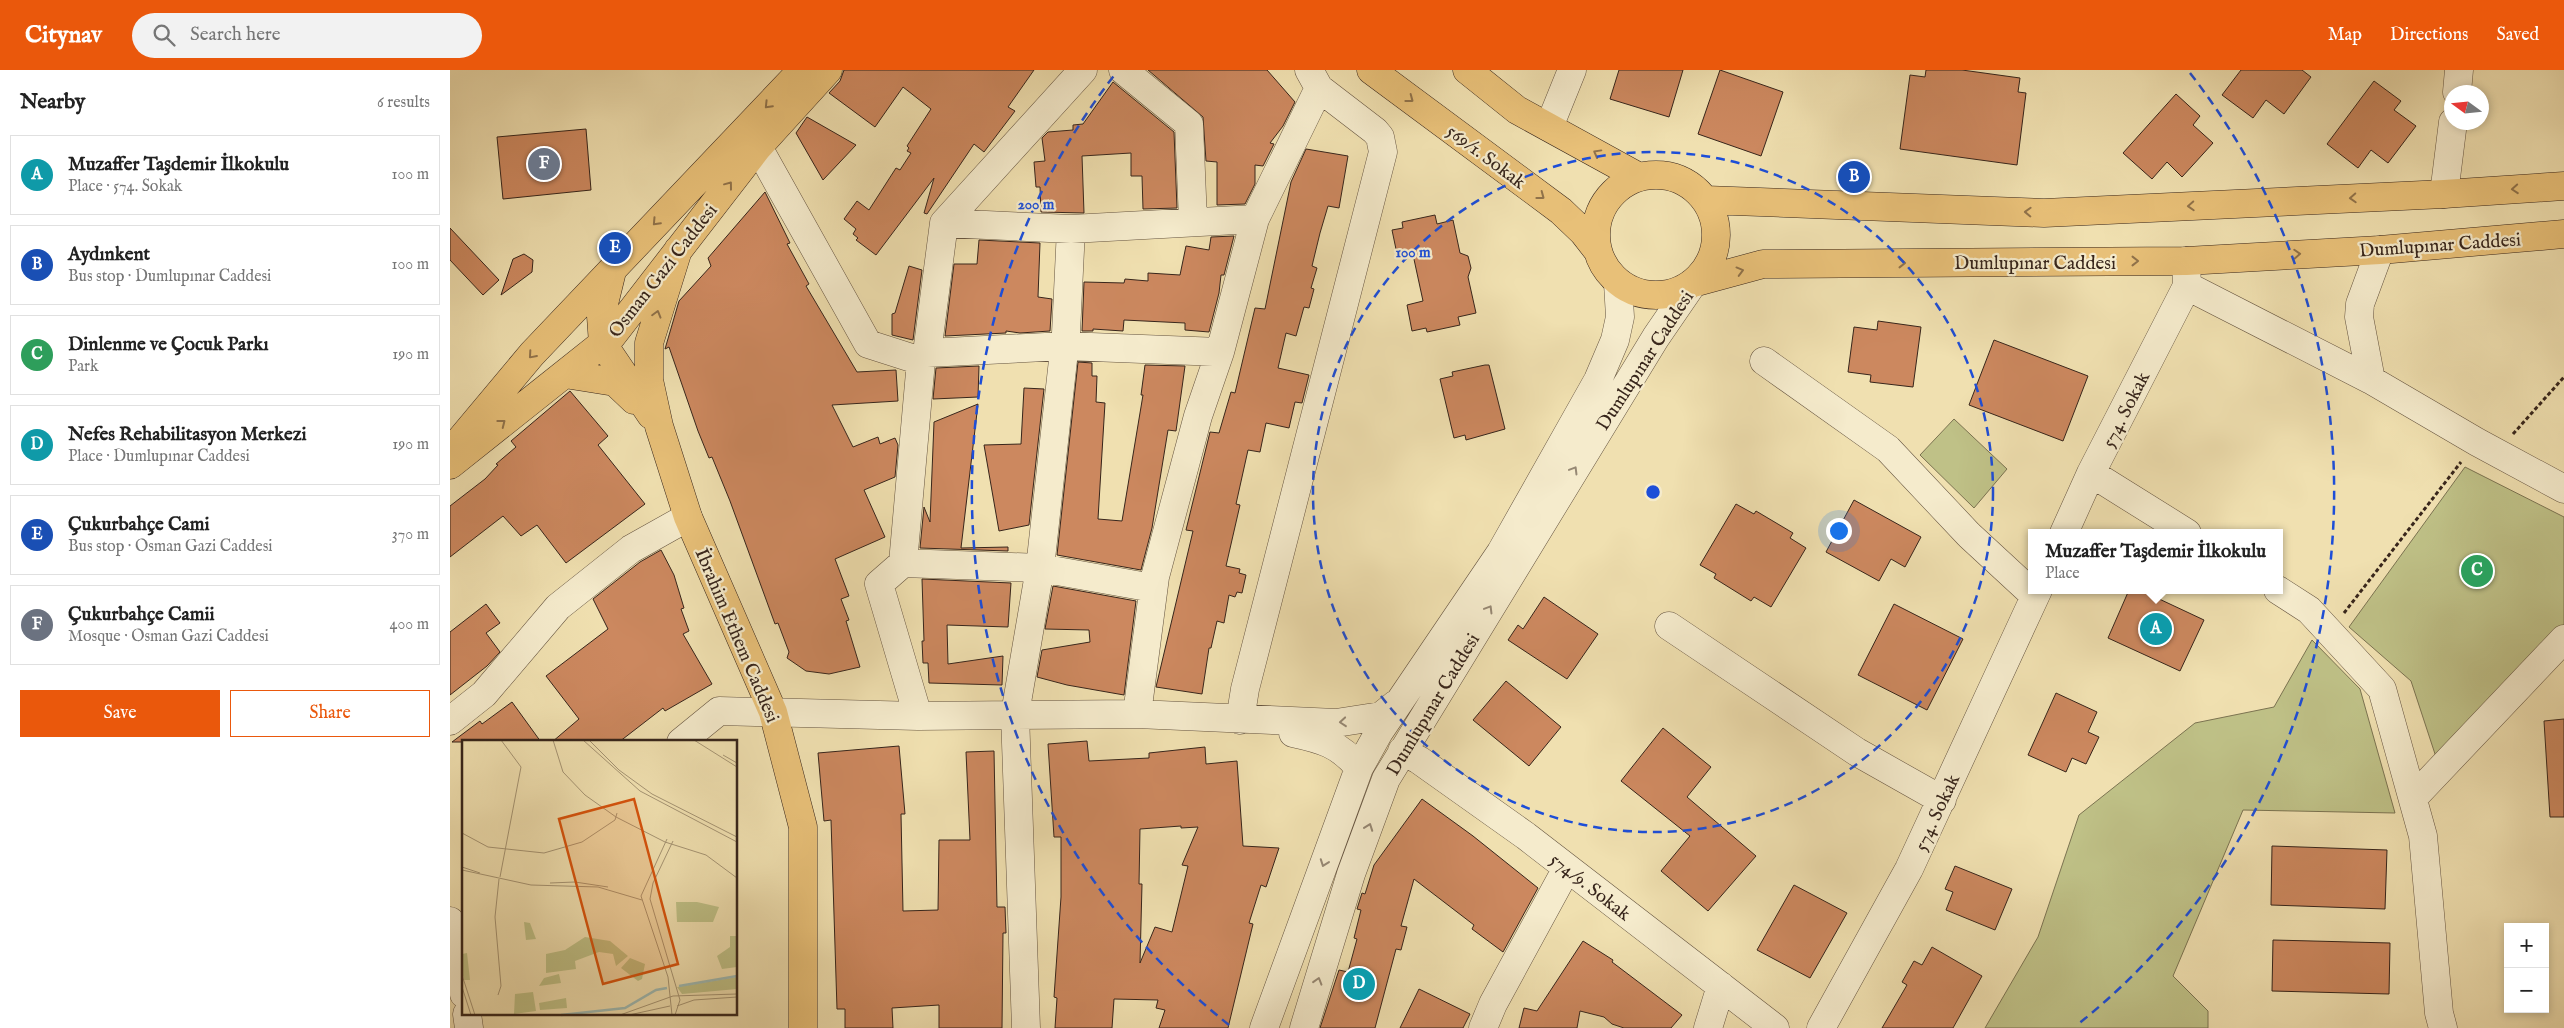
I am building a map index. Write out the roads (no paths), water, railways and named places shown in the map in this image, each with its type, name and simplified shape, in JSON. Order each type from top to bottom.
[{"type":"main road","name":"Osman Gazi Caddesi","points":[[450,452],[565,320],[802,70]]},
{"type":"main road","name":"Osman Gazi Caddesi","points":[[450,464],[603,344],[613,318],[678,250],[758,147],[828,70]]},
{"type":"main road","name":"569/1. Sokak","points":[[1371,70],[1561,211],[1583,232],[1597,250]]},
{"type":"main road","points":[[1467,70],[1517,110],[1640,177]]},
{"type":"main road","points":[[1658,175],[1676,178],[1692,187],[1706,200],[1714,217],[1717,235],[1706,270],[1693,284],[1676,293],[1656,296],[1636,293],[1618,283],[1605,268],[1597,250],[1596,231],[1604,205],[1622,184],[1640,177],[1658,175]]},
{"type":"main road","points":[[1706,200],[2044,212],[2444,194],[2564,186]]},
{"type":"main road","name":"Dumlupınar Caddesi","points":[[1693,284],[1763,264],[2186,273],[2380,250],[2564,234]]},
{"type":"main road","name":"İbrahim Ethem Caddesi","points":[[678,250],[648,343],[649,380],[659,426],[688,517],[773,712],[803,827],[803,1028]]},
{"type":"main road","points":[[565,320],[613,318],[614,267]]},
{"type":"main road","name":"İbrahim Ethem Caddesi","points":[[613,318],[648,362]]},
{"type":"main road","name":"İbrahim Ethem Caddesi","points":[[603,344],[659,426]]},
{"type":"main road","name":"İbrahim Ethem Caddesi","points":[[565,374],[615,382],[659,426]]},
{"type":"street","points":[[918,716],[879,584],[903,563],[924,357],[944,223],[1083,70]]},
{"type":"street","points":[[1123,70],[1189,124],[1193,221]]},
{"type":"street","points":[[1549,128],[1572,70]]},
{"type":"street","points":[[2457,85],[2459,70]]},
{"type":"street","points":[[1137,714],[1153,588],[1198,416],[1220,352],[1255,219],[1314,79],[1375,131],[1380,137],[1383,152],[1245,688],[1240,720]]},
{"type":"street","points":[[2444,194],[2452,130]]},
{"type":"street","points":[[758,147],[868,344],[924,357],[1065,346],[1220,352]]},
{"type":"street","points":[[944,223],[1071,230],[1193,221],[1255,219]]},
{"type":"street","points":[[1026,1028],[1015,714],[1040,568],[1065,346],[1071,230]]},
{"type":"street","points":[[2371,380],[2359,317],[2360,304],[2380,250]]},
{"type":"street","points":[[2186,273],[2564,489]]},
{"type":"street","name":"574. Sokak","points":[[2066,529],[2186,273]]},
{"type":"street","name":"Dumlupınar Caddesi","points":[[1264,1028],[1359,768],[1379,732],[1501,552],[1598,380],[1615,340],[1620,317],[1618,283]]},
{"type":"street","name":"Dumlupınar Caddesi","points":[[1304,1028],[1351,874],[1386,779],[1656,337],[1693,284]]},
{"type":"street","points":[[1764,360],[1888,449],[1969,535],[2028,586]]},
{"type":"street","points":[[2092,473],[2181,529]]},
{"type":"street","points":[[450,721],[484,694],[558,607],[631,548],[688,517]]},
{"type":"street","points":[[903,563],[1040,568],[1153,588]]},
{"type":"street","points":[[2283,593],[2309,610],[2382,689],[2423,836],[2439,1013],[2443,1028]]},
{"type":"street","name":"574. Sokak","points":[[1820,1028],[1909,869],[2036,594]]},
{"type":"street","points":[[1669,626],[1857,752],[1942,800]]},
{"type":"street","points":[[2413,798],[2564,639]]},
{"type":"street","points":[[683,740],[719,711],[918,716],[1137,714],[1336,723],[1363,721],[1381,716],[1403,699]]},
{"type":"street","points":[[1240,720],[1325,740],[1349,756],[1359,768]]},
{"type":"street","name":"574/9. Sokak","points":[[1402,752],[1419,760],[1567,868],[1775,1028]]},
{"type":"street","points":[[1483,1028],[1493,1004],[1567,868]]},
{"type":"street","points":[[455,921],[462,978]]},
{"type":"street","points":[[1708,1028],[1721,986]]},
{"type":"place","name":"Çukurbahçe Camii","points":[[544,164]]},
{"type":"place","name":"Aydınkent","points":[[1854,177]]},
{"type":"place","name":"Çukurbahçe Cami","points":[[615,248]]},
{"type":"place","name":"Dinlenme ve Çocuk Parkı","points":[[2477,571]]},
{"type":"place","name":"Muzaffer Taşdemir İlkokulu","points":[[2156,629]]},
{"type":"place","name":"Nefes Rehabilitasyon Merkezi","points":[[1359,984]]}]
